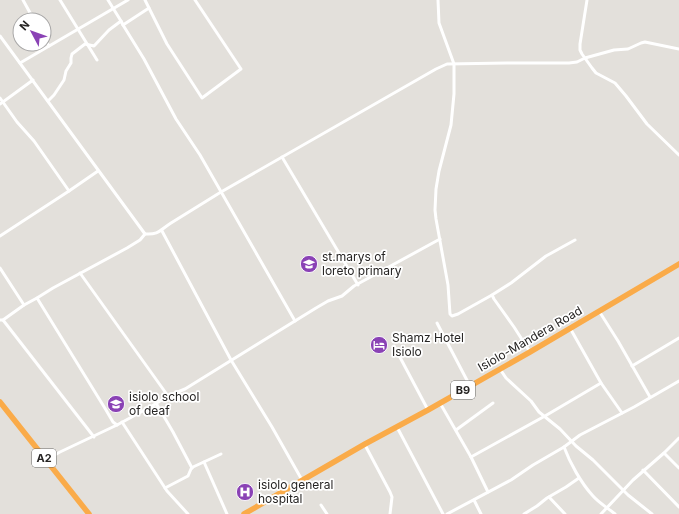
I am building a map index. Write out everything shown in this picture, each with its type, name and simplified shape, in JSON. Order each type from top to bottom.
[{"type":"highway","name":"Isiolo-Mandera Road","points":[[249,513],[364,444],[428,410],[530,352],[679,264]]},
{"type":"highway","name":"A2","points":[[0,402],[89,514]]},
{"type":"street","points":[[23,0],[30,12]]},
{"type":"street","points":[[60,0],[97,60]]},
{"type":"street","points":[[108,0],[144,59],[176,119],[200,155],[295,321]]},
{"type":"street","points":[[52,44],[128,0]]},
{"type":"street","points":[[145,0],[167,44],[202,98],[240,69],[195,0]]},
{"type":"street","points":[[438,0],[439,23],[454,64],[452,124],[439,171],[434,198],[434,210],[448,285],[450,315],[452,316],[458,314],[492,295],[546,256],[575,240]]},
{"type":"street","points":[[587,0],[580,50],[596,73],[615,83],[647,124],[679,155]]},
{"type":"street","points":[[123,25],[149,8]]},
{"type":"street","points":[[48,101],[54,96],[64,80],[66,71],[71,63],[72,54],[87,44],[94,46],[109,30],[121,21]]},
{"type":"street","points":[[0,36],[98,171],[146,234]]},
{"type":"street","points":[[94,436],[2,320],[53,288],[127,248],[140,240],[146,234],[153,234],[162,231],[171,223],[221,192],[447,64],[569,63],[577,62],[585,58],[614,50],[628,49],[645,42],[679,49]]},
{"type":"street","points":[[20,63],[39,52]]},
{"type":"street","points":[[33,80],[1,101],[17,122],[34,140],[69,191]]},
{"type":"street","points":[[282,157],[358,285]]},
{"type":"street","points":[[0,236],[98,171]]},
{"type":"street","points":[[162,231],[231,360],[303,480]]},
{"type":"street","points":[[46,460],[117,425],[168,396],[185,389],[324,304],[342,296],[349,290],[440,240]]},
{"type":"street","points":[[0,268],[24,305]]},
{"type":"street","points":[[80,273],[168,396]]},
{"type":"street","points":[[492,295],[530,352]]},
{"type":"street","points":[[37,298],[113,422],[117,425]]},
{"type":"street","points":[[599,311],[650,397]]},
{"type":"street","points":[[437,322],[470,386]]},
{"type":"street","points":[[570,328],[601,383],[622,413]]},
{"type":"street","points":[[632,366],[679,338]]},
{"type":"street","points":[[394,346],[428,410]]},
{"type":"street","points":[[500,369],[506,378],[531,401],[539,412],[560,429],[632,499],[652,514]]},
{"type":"street","points":[[447,514],[511,480],[580,436],[679,381]]},
{"type":"street","points":[[472,457],[601,383]]},
{"type":"street","points":[[156,403],[192,468]]},
{"type":"street","points":[[440,403],[472,457],[488,492]]},
{"type":"street","points":[[456,430],[493,403]]},
{"type":"street","points":[[122,422],[165,488],[188,514]]},
{"type":"street","points":[[397,427],[443,514]]},
{"type":"street","points":[[601,514],[643,470],[664,453],[679,438]]},
{"type":"street","points":[[364,444],[392,497],[390,514]]},
{"type":"street","points":[[564,447],[580,478],[593,496],[615,514]]},
{"type":"street","points":[[664,453],[679,468]]},
{"type":"street","points":[[165,488],[188,476],[192,468],[220,454]]},
{"type":"street","points":[[204,462],[227,514]]},
{"type":"street","points":[[643,470],[679,507]]},
{"type":"street","points":[[524,514],[549,496],[580,478]]},
{"type":"street","points":[[549,496],[565,514]]},
{"type":"street","points":[[474,500],[481,514]]},
{"type":"street","points":[[321,505],[327,514]]},
{"type":"place","name":"st.marys of loreto primary","points":[[309,264]]},
{"type":"place","name":"Shamz Hotel Isiolo","points":[[379,345]]},
{"type":"place","name":"isiolo school of deaf","points":[[116,404]]},
{"type":"place","name":"isiolo general hospital","points":[[245,492]]}]
